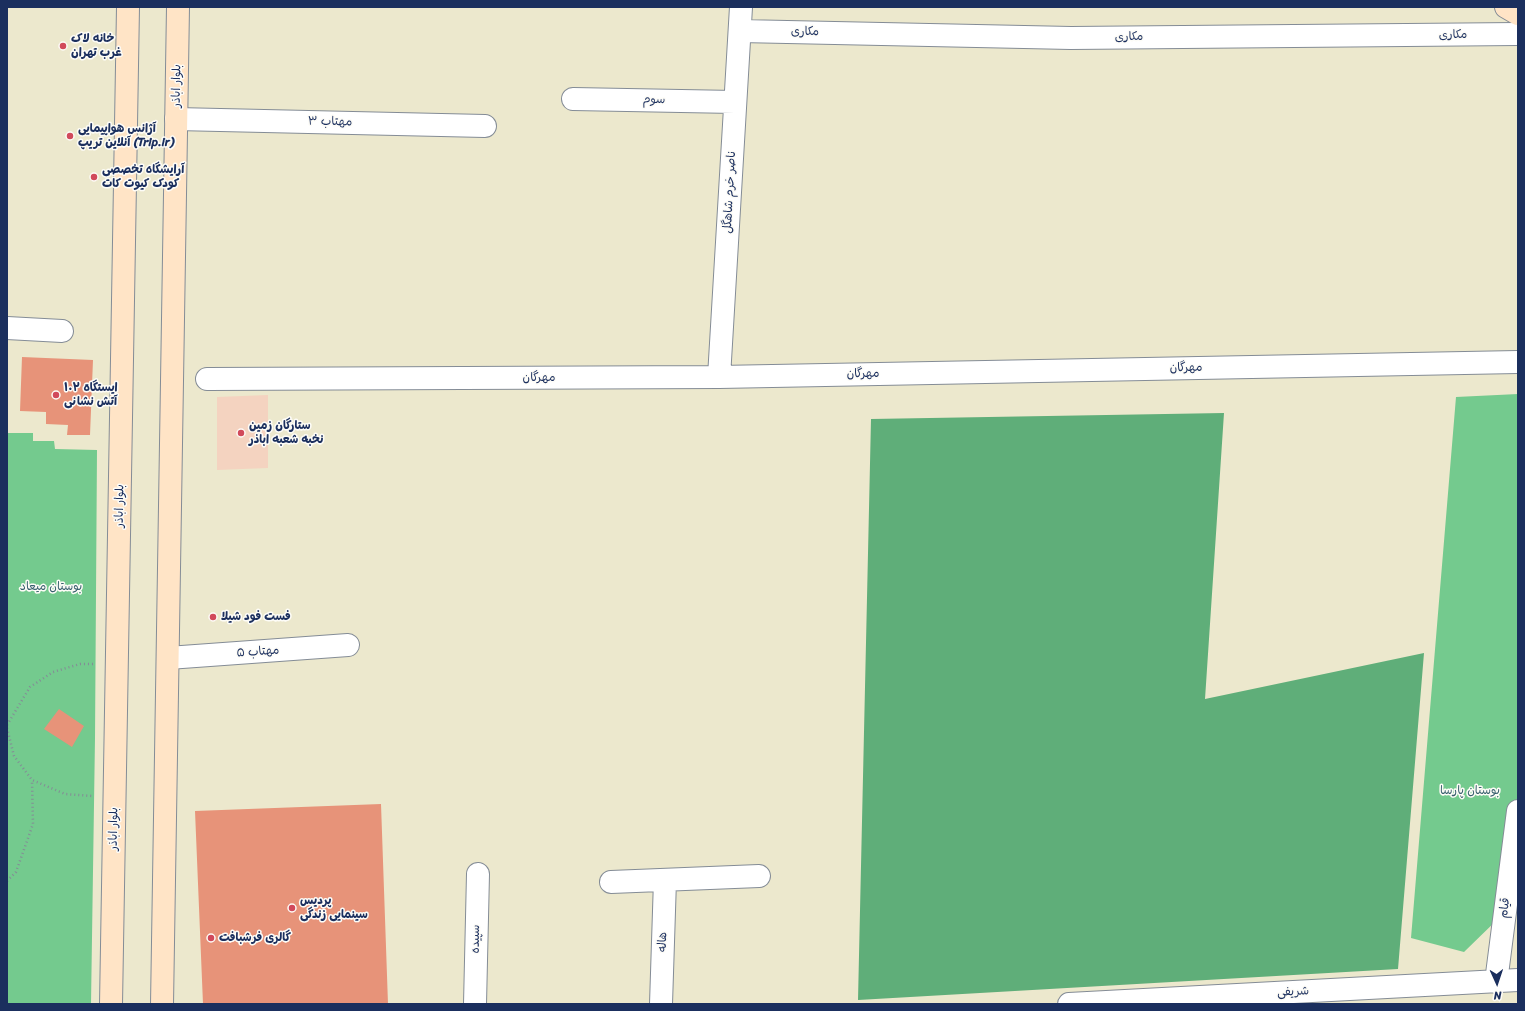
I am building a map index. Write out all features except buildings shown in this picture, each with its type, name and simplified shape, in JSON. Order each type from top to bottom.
[{"type":"main road","name":"بلوار اباذر","points":[[111,1004],[128,7]]},
{"type":"main road","name":"بلوار اباذر","points":[[162,1004],[178,7]]},
{"type":"main road","points":[[1506,7],[1518,14]]},
{"type":"street","name":"ناصر خرم شاهگل","points":[[719,377],[741,7]]},
{"type":"street","name":"مکاری","points":[[740,31],[1071,38],[1518,34]]},
{"type":"street","name":"سوم","points":[[574,99],[735,102]]},
{"type":"street","name":"مهتاب ۳","points":[[176,119],[485,126]]},
{"type":"street","points":[[7,328],[62,331]]},
{"type":"street","name":"مهرگان","points":[[207,379],[719,377],[1518,362]]},
{"type":"street","name":"مهتاب ۵","points":[[168,658],[348,645]]},
{"type":"street","name":"قیام","points":[[1496,982],[1518,811]]},
{"type":"street","name":"سپیده","points":[[475,1004],[478,874]]},
{"type":"street","points":[[611,882],[759,876]]},
{"type":"street","name":"هاله","points":[[661,1004],[665,880]]},
{"type":"street","name":"شریفی","points":[[1069,1004],[1518,980]]},
{"type":"path","points":[[94,796],[65,794],[32,780],[14,756],[7,727],[30,687],[53,672],[80,664],[96,664]]},
{"type":"path","points":[[7,881],[16,872],[33,824],[32,780]]},
{"type":"shaded area","points":[[268,395],[268,468],[217,470],[217,397]]},
{"type":"green space","name":"بوستان پارسا","points":[[1518,394],[1518,791],[1502,915],[1464,952],[1411,938],[1456,397]]},
{"type":"green space","points":[[1224,413],[1205,699],[1424,653],[1398,969],[858,1000],[871,419]]},
{"type":"green space","name":"بوستان میعاد","points":[[7,433],[33,433],[33,441],[54,441],[55,449],[97,450],[91,1004],[7,1004]]},
{"type":"place","name":"خانه لاک غرب تهران","points":[[63,46]]},
{"type":"place","name":"آژانس هواپیمایی آنلاین تریپ (Trip.ir)","points":[[70,136]]},
{"type":"place","name":"آرایشگاه تخصصی کودک کیوت کات","points":[[94,177]]},
{"type":"place","name":"ایستگاه ۱۰۲ آتش نشانی","points":[[56,395]]},
{"type":"place","name":"ستارگان زمین نخبه شعبه اباذر","points":[[241,433]]},
{"type":"place","name":"فست فود شیلا","points":[[213,617]]},
{"type":"place","name":"پردیس سینمایی زندگی","points":[[292,908]]},
{"type":"place","name":"گالری فرشبافت","points":[[211,938]]}]
